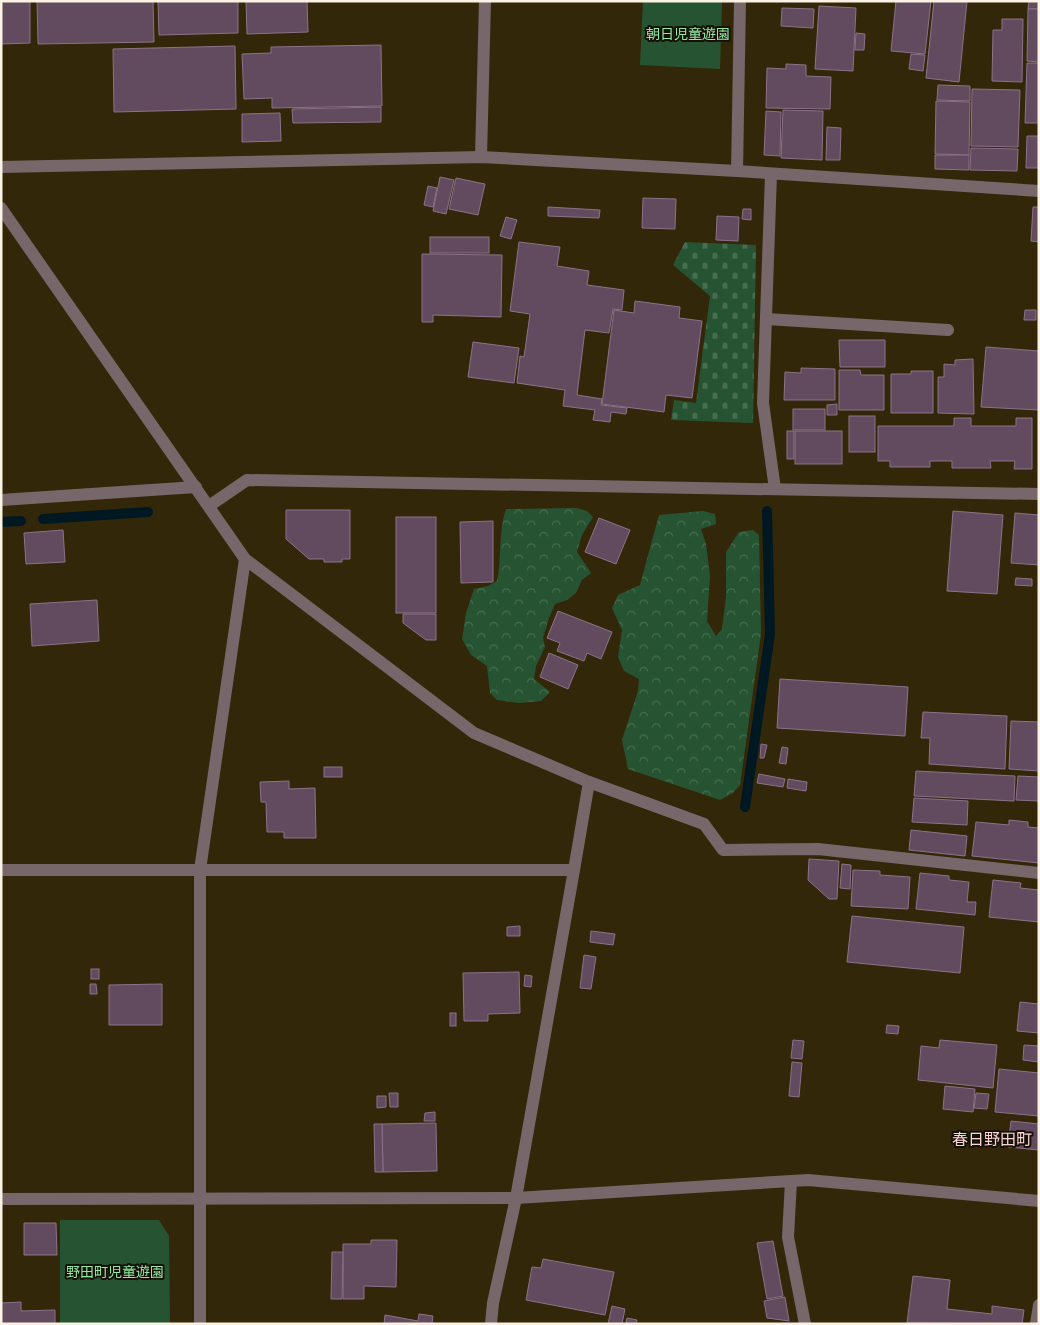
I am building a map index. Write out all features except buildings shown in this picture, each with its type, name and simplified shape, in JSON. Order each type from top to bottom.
[{"type":"street","points":[[481,157],[485,1]]},
{"type":"street","points":[[737,171],[740,1]]},
{"type":"street","points":[[1,167],[481,157],[737,171],[1039,191]]},
{"type":"street","points":[[771,174],[763,403],[775,489]]},
{"type":"street","points":[[1,208],[245,559],[474,734],[589,782],[704,824],[723,850],[818,849],[1039,873]]},
{"type":"street","points":[[766,319],[948,330]]},
{"type":"street","points":[[209,506],[247,480],[1039,494]]},
{"type":"street","points":[[1,500],[196,487]]},
{"type":"street","points":[[200,1324],[200,870],[245,559]]},
{"type":"street","points":[[491,1324],[493,1303],[516,1198],[589,782]]},
{"type":"street","points":[[1,870],[574,870]]},
{"type":"street","points":[[1,1198],[516,1198],[808,1180],[1039,1202]]},
{"type":"street","points":[[791,1181],[788,1237],[805,1324]]},
{"type":"street","points":[[1036,1324],[1039,1306]]},
{"type":"green space","name":"朝日児童遊園","points":[[643,1],[722,1],[720,69],[640,65]]},
{"type":"green space","points":[[685,242],[756,245],[753,423],[671,420],[674,400],[696,403],[710,296],[673,265]]},
{"type":"green space","points":[[577,508],[587,511],[593,517],[582,535],[577,552],[591,573],[582,580],[576,593],[567,600],[555,604],[549,618],[543,638],[545,647],[536,666],[534,679],[550,692],[541,701],[519,703],[497,700],[490,693],[487,666],[471,655],[462,639],[466,613],[474,589],[488,586],[497,581],[502,527],[506,509]]},
{"type":"green space","points":[[703,511],[715,514],[716,524],[701,529],[706,544],[710,576],[707,621],[716,636],[722,629],[726,597],[726,552],[739,532],[753,530],[759,535],[761,634],[740,785],[733,793],[720,800],[628,769],[622,740],[638,691],[639,679],[624,671],[618,657],[622,630],[612,608],[618,595],[640,585],[659,515]]},
{"type":"green space","name":"野田町児童遊園","points":[[60,1220],[159,1220],[169,1236],[170,1324],[60,1324]]},
{"type":"waterway","points":[[745,807],[770,634],[767,511]]},
{"type":"waterway","points":[[43,519],[148,512]]},
{"type":"waterway","points":[[1,522],[21,521]]},
{"type":"district","name":"春日野田町","points":[[992,1139]]}]
